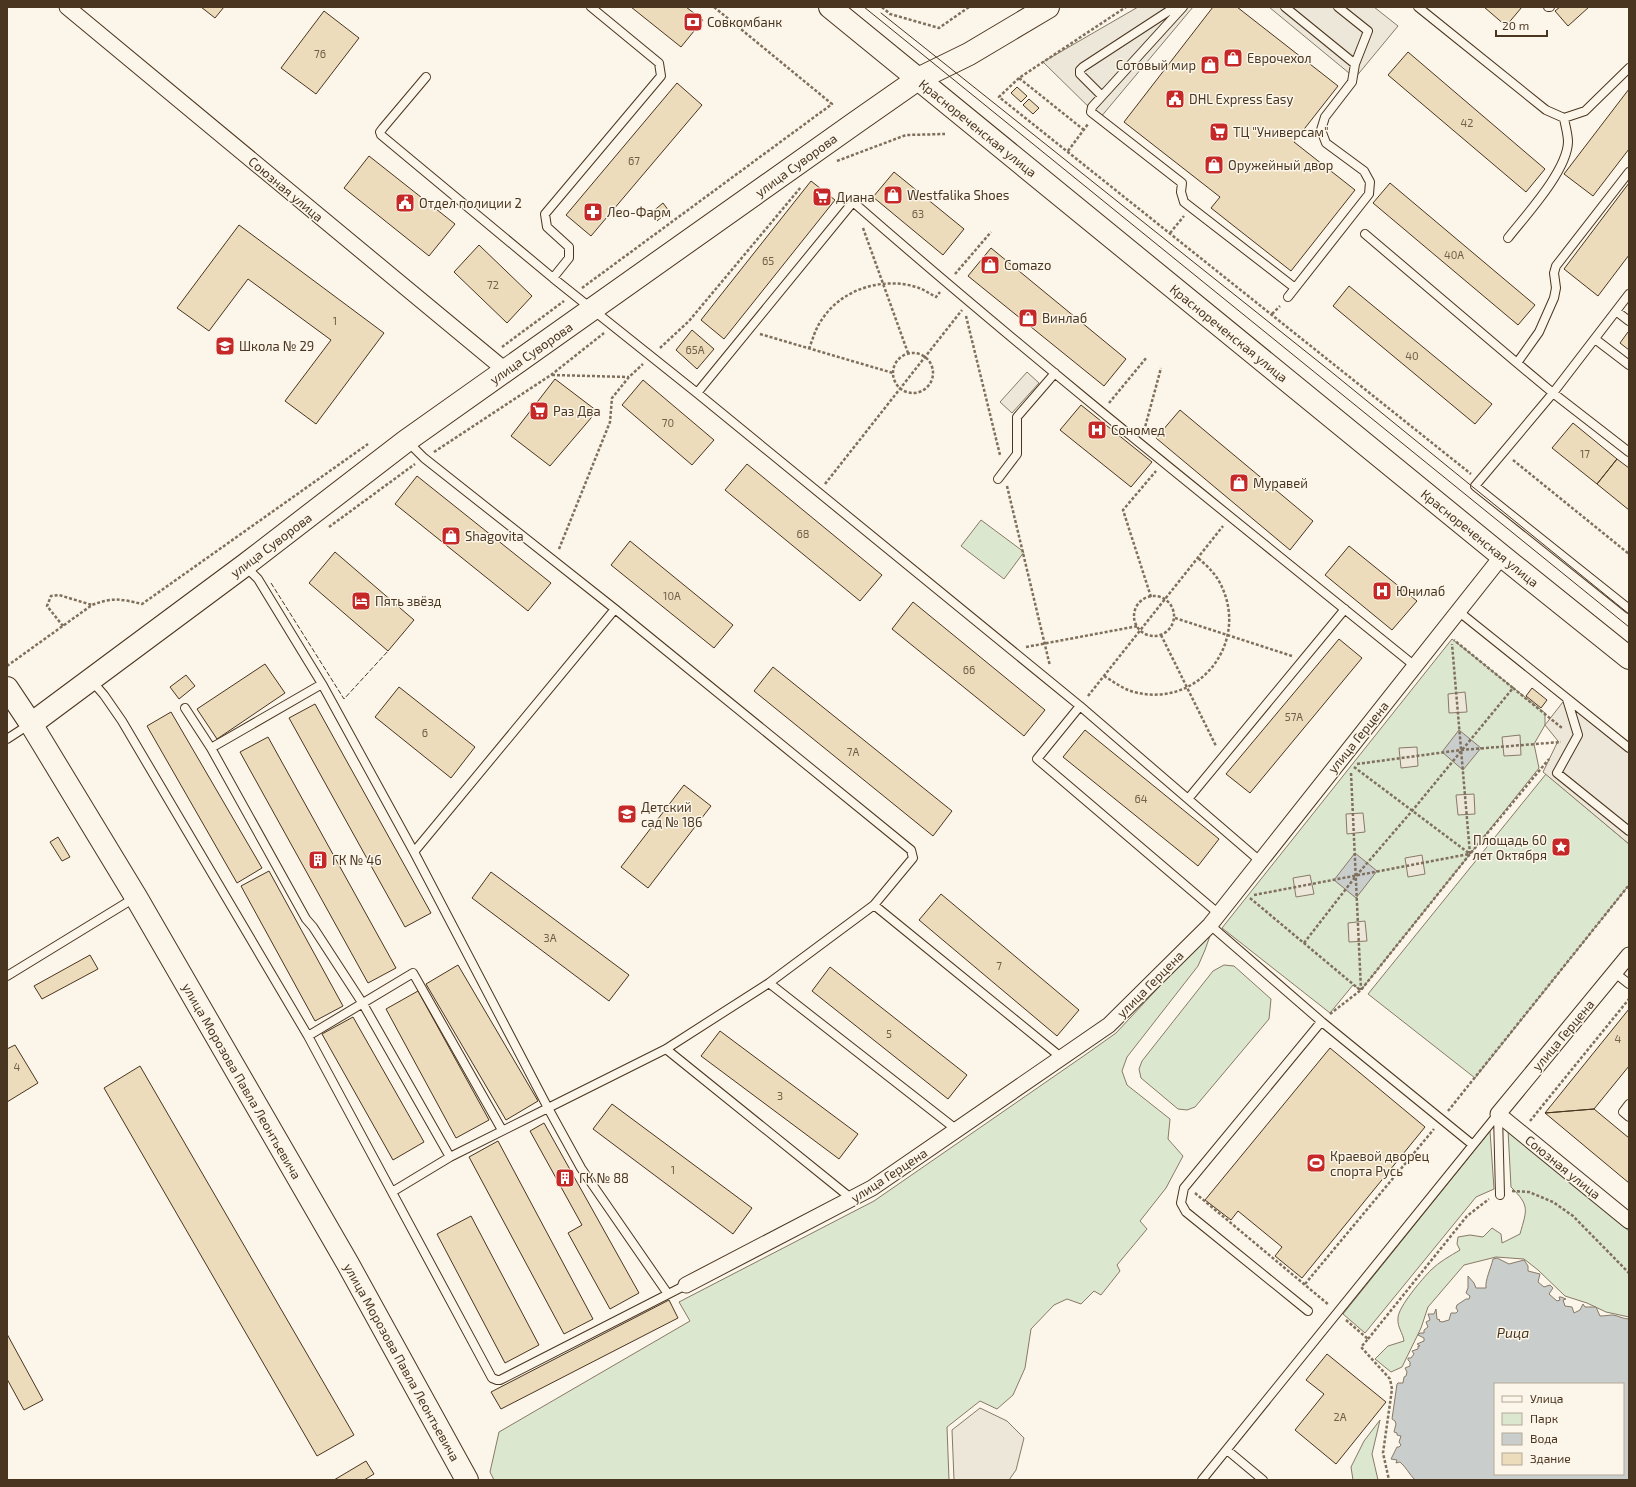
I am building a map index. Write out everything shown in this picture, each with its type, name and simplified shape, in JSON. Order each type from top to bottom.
[{"type":"main road","name":"Краснореченская улица","points":[[830,7],[1629,658]]},
{"type":"main road","name":"улица Суворова","points":[[31,724],[245,565],[406,441],[505,370],[918,79],[969,54],[1048,7]]},
{"type":"main road","name":"улица Морозова Павла Леонтьевича","points":[[7,688],[31,724],[136,897],[348,1264],[467,1480]]},
{"type":"street","name":"Союзная улица","points":[[67,7],[505,370]]},
{"type":"street","name":"улица Герцена","points":[[686,1285],[872,1188],[1109,1025],[1214,920],[1502,556]]},
{"type":"street","name":"улица Герцена","points":[[1498,1114],[1629,955]]},
{"type":"street","name":"Союзная улица","points":[[1498,1114],[1629,1221]]},
{"type":"lane","points":[[553,278],[569,258],[569,247],[547,227],[545,214],[661,76],[659,63],[591,7]]},
{"type":"lane","points":[[1102,96],[1082,78],[1080,70],[1083,66],[1175,7]]},
{"type":"lane","points":[[1183,7],[1091,110],[1095,116],[1182,183],[1181,192],[1184,202],[1295,288]]},
{"type":"lane","points":[[1285,7],[1355,64]]},
{"type":"lane","points":[[1288,296],[1370,194],[1370,182],[1364,171],[1326,142],[1321,130],[1325,117],[1352,82],[1355,64],[1368,31],[1338,7]]},
{"type":"lane","points":[[1418,7],[1546,110],[1564,118],[1585,110],[1629,68]]},
{"type":"lane","points":[[426,77],[382,128],[380,132],[381,135],[553,278],[652,356],[1011,649],[1080,706],[1260,861]]},
{"type":"lane","points":[[1508,238],[1535,204],[1563,163],[1568,142],[1564,118]]},
{"type":"lane","points":[[1517,363],[1539,332],[1554,298],[1556,288],[1554,273],[1556,266],[1629,172]]},
{"type":"lane","points":[[697,393],[853,202],[947,284],[1102,412],[1415,666]]},
{"type":"lane","points":[[1365,234],[1553,393],[1629,452]]},
{"type":"lane","points":[[1629,294],[1553,393],[1475,486],[1629,609]]},
{"type":"lane","points":[[1616,311],[1629,321]]},
{"type":"lane","points":[[1595,339],[1629,365]]},
{"type":"lane","points":[[998,479],[1017,454],[1018,417],[1055,373]]},
{"type":"lane","points":[[392,1192],[450,1157],[666,1049],[769,984],[874,905],[913,858],[911,850],[615,610],[424,458],[406,441]]},
{"type":"lane","points":[[245,565],[258,579],[322,684],[414,852],[581,1168],[668,1294]]},
{"type":"lane","points":[[1188,799],[1345,609]]},
{"type":"lane","points":[[414,852],[615,610]]},
{"type":"lane","points":[[1458,611],[1629,748]]},
{"type":"lane","points":[[91,680],[104,695],[122,721],[308,1036],[492,1378],[500,1380],[686,1285]]},
{"type":"lane","points":[[211,748],[322,684]]},
{"type":"lane","points":[[1566,698],[1578,735],[1558,773],[1629,831]]},
{"type":"lane","points":[[1080,706],[1037,759],[1214,920],[1321,1022],[1473,1145]]},
{"type":"lane","points":[[185,708],[211,748],[306,919],[313,927],[363,1004],[450,1157]]},
{"type":"lane","points":[[7,739],[31,724]]},
{"type":"lane","points":[[7,976],[136,897]]},
{"type":"lane","points":[[874,905],[1062,1058]]},
{"type":"lane","points":[[308,1036],[413,973],[502,1130]]},
{"type":"lane","points":[[1615,973],[1629,984]]},
{"type":"lane","points":[[769,984],[957,1130]]},
{"type":"lane","points":[[1308,1311],[1186,1212],[1181,1203],[1184,1188],[1321,1022]]},
{"type":"lane","points":[[666,1049],[852,1199]]},
{"type":"lane","points":[[1629,1104],[1623,1112],[1629,1117]]},
{"type":"lane","points":[[1202,1480],[1498,1114]]},
{"type":"lane","points":[[1498,1114],[1500,1195]]},
{"type":"lane","points":[[1227,1450],[1263,1480]]},
{"type":"path","points":[[509,342],[832,104],[714,7]]},
{"type":"path","points":[[882,7],[890,14],[939,28],[969,7]]},
{"type":"path","points":[[1126,7],[1019,78],[999,97],[1480,480]]},
{"type":"path","points":[[1019,78],[1084,130]]},
{"type":"path","points":[[1068,151],[1095,116]]},
{"type":"path","points":[[836,162],[906,135],[945,134]]},
{"type":"path","points":[[554,562],[610,422],[612,398],[630,377],[689,321],[804,182]]},
{"type":"path","points":[[853,202],[908,354]]},
{"type":"path","points":[[1170,233],[1191,207]]},
{"type":"path","points":[[809,349],[815,332],[823,317],[835,304],[855,291],[883,283],[901,284],[919,288],[936,297],[991,232]]},
{"type":"path","points":[[819,492],[964,307],[1055,686]]},
{"type":"path","points":[[323,532],[424,458],[551,376],[612,325]]},
{"type":"path","points":[[748,331],[893,373]]},
{"type":"path","points":[[917,353],[925,357],[932,365],[933,376],[929,386],[920,392],[910,393],[900,389],[894,382],[893,373],[895,364],[900,357],[917,353]]},
{"type":"path","points":[[1102,412],[1147,357]]},
{"type":"path","points":[[1141,444],[1162,368]]},
{"type":"path","points":[[551,376],[630,377]]},
{"type":"path","points":[[7,666],[92,605],[105,600],[120,599],[142,604],[370,442]]},
{"type":"path","points":[[1504,452],[1629,554]]},
{"type":"path","points":[[1151,597],[1123,510],[1164,463]]},
{"type":"path","points":[[1080,706],[1231,517]]},
{"type":"path","points":[[1104,676],[1133,692],[1149,695],[1165,694],[1195,683],[1208,672],[1218,660],[1226,645],[1230,613],[1220,582],[1214,573],[1198,558]]},
{"type":"path","points":[[63,626],[47,606],[51,596],[59,595],[92,605]]},
{"type":"path","points":[[1156,596],[1165,599],[1173,607],[1174,618],[1170,628],[1161,635],[1150,636],[1140,630],[1135,622],[1134,612],[1139,603],[1146,597],[1156,596]]},
{"type":"path","points":[[1174,618],[1304,659]]},
{"type":"path","points":[[1011,649],[1138,626]]},
{"type":"path","points":[[1161,635],[1222,759]]},
{"type":"path","points":[[1470,854],[1452,639],[1565,730]]},
{"type":"path","points":[[1304,943],[1356,876],[1412,811],[1513,688]]},
{"type":"path","points":[[1351,765],[1461,750],[1564,742],[1559,748]]},
{"type":"path","points":[[1321,1022],[1361,990],[1470,854],[1554,754]]},
{"type":"path","points":[[1351,765],[1470,854]]},
{"type":"path","points":[[1351,765],[1361,990]]},
{"type":"path","points":[[1361,990],[1247,896],[1470,854]]},
{"type":"path","points":[[1305,1284],[1442,1120],[1629,885]]},
{"type":"path","points":[[1521,1132],[1629,999]]},
{"type":"path","points":[[1389,1480],[1383,1453],[1392,1389],[1390,1379],[1361,1347],[1467,1216],[1485,1201],[1500,1195],[1511,1191],[1529,1192],[1553,1202],[1573,1216],[1629,1273]]},
{"type":"path","points":[[1193,1192],[1305,1284],[1368,1339]]},
{"type":"green space","points":[[981,520],[1024,552],[1004,579],[961,546]]},
{"type":"green space","points":[[1452,639],[1545,713],[1545,725],[1534,744],[1539,768],[1361,990],[1353,985],[1330,1013],[1222,928]]},
{"type":"green space","points":[[1546,774],[1629,844],[1629,885],[1475,1078],[1368,994]]},
{"type":"green space","points":[[1211,933],[1198,966],[1127,1057],[1122,1071],[1127,1085],[1170,1119],[1168,1139],[1183,1156],[1166,1188],[1140,1221],[1147,1229],[1117,1265],[1120,1271],[1101,1295],[1094,1291],[1081,1304],[1067,1299],[1054,1305],[1031,1329],[1025,1368],[1013,1395],[997,1409],[980,1401],[947,1427],[949,1480],[494,1480],[490,1472],[499,1432],[690,1321],[679,1302],[874,1201],[1085,1055],[1116,1033]]},
{"type":"green space","points":[[1224,965],[1234,966],[1271,999],[1269,1019],[1195,1107],[1187,1110],[1178,1109],[1141,1078],[1139,1069],[1142,1061],[1213,971]]},
{"type":"green space","points":[[1508,1130],[1629,1231],[1629,1317],[1606,1312],[1587,1303],[1565,1296],[1538,1270],[1524,1259],[1496,1257],[1464,1265],[1428,1307],[1421,1328],[1402,1367],[1391,1372],[1375,1359],[1388,1346],[1404,1341],[1398,1321],[1399,1313],[1402,1307],[1422,1279],[1431,1270],[1460,1250],[1457,1244],[1458,1237],[1470,1235],[1483,1237],[1492,1228],[1501,1234],[1502,1243],[1520,1234],[1525,1208],[1517,1193],[1511,1187]]},
{"type":"green space","points":[[1490,1131],[1494,1189],[1476,1197],[1365,1333],[1343,1314]]},
{"type":"green space","points":[[1380,1420],[1372,1454],[1378,1480],[1353,1480],[1351,1467],[1364,1441]]},
{"type":"shaded area","points":[[1138,7],[1193,7],[1100,118],[1043,62]]},
{"type":"shaded area","points":[[1269,7],[1374,7],[1398,26],[1355,78]]},
{"type":"shaded area","points":[[1027,372],[1039,383],[1012,413],[1000,402]]},
{"type":"shaded area","points":[[1465,692],[1467,712],[1449,713],[1448,694]]},
{"type":"shaded area","points":[[1566,698],[1629,748],[1629,844],[1543,772],[1558,741],[1545,725]]},
{"type":"shaded area","points":[[1520,735],[1521,755],[1504,756],[1502,737]]},
{"type":"shaded area","points":[[1417,747],[1418,766],[1401,768],[1399,748]]},
{"type":"shaded area","points":[[1474,794],[1475,814],[1458,815],[1456,795]]},
{"type":"shaded area","points":[[1363,813],[1365,832],[1347,834],[1346,814]]},
{"type":"shaded area","points":[[1422,855],[1425,874],[1408,877],[1405,858]]},
{"type":"shaded area","points":[[1310,875],[1314,894],[1296,897],[1293,878]]},
{"type":"shaded area","points":[[1365,921],[1367,941],[1349,942],[1348,923]]},
{"type":"shaded area","points":[[980,1408],[1007,1421],[1024,1438],[1016,1470],[1009,1480],[954,1480],[952,1430]]},
{"type":"water","points":[[1459,730],[1481,748],[1463,770],[1442,752]]},
{"type":"water","points":[[1355,853],[1377,871],[1356,898],[1334,880]]},
{"type":"water","name":"Рица","points":[[1497,1258],[1509,1264],[1524,1260],[1528,1266],[1528,1271],[1540,1274],[1538,1282],[1544,1287],[1550,1285],[1553,1288],[1549,1294],[1557,1301],[1560,1300],[1559,1297],[1566,1299],[1563,1300],[1565,1306],[1572,1307],[1574,1313],[1580,1310],[1583,1304],[1585,1307],[1596,1307],[1600,1316],[1613,1315],[1629,1319],[1629,1480],[1415,1480],[1400,1462],[1396,1463],[1397,1460],[1391,1459],[1397,1447],[1401,1445],[1399,1442],[1401,1436],[1394,1432],[1396,1424],[1392,1419],[1397,1384],[1403,1383],[1407,1372],[1405,1368],[1410,1366],[1408,1358],[1411,1358],[1414,1354],[1412,1351],[1418,1349],[1418,1346],[1420,1346],[1417,1344],[1424,1341],[1424,1338],[1418,1335],[1420,1333],[1424,1333],[1424,1330],[1428,1327],[1426,1322],[1430,1320],[1428,1314],[1434,1314],[1436,1309],[1437,1319],[1440,1320],[1439,1321],[1442,1322],[1449,1320],[1451,1313],[1456,1313],[1458,1311],[1456,1308],[1457,1305],[1466,1299],[1469,1299],[1470,1296],[1466,1293],[1468,1288],[1468,1276],[1476,1288],[1486,1288],[1487,1278],[1493,1259]]},
{"type":"building","points":[[201,7],[224,7],[215,18]]},
{"type":"building","points":[[631,7],[686,7],[703,20],[681,47]]},
{"type":"building","name":"ТЦ \"Универсам\"","points":[[1213,7],[1237,7],[1338,86],[1294,142],[1355,190],[1291,271],[1211,208],[1220,197],[1124,122]]},
{"type":"building","points":[[1484,7],[1522,7],[1506,26]]},
{"type":"building","points":[[1560,7],[1589,7],[1568,26],[1555,11]]},
{"type":"building","points":[[324,11],[359,38],[316,94],[281,68]]},
{"type":"building","points":[[1408,52],[1545,169],[1526,192],[1388,75]]},
{"type":"building","points":[[677,83],[702,105],[591,236],[566,215]]},
{"type":"building","points":[[1017,87],[1027,96],[1021,102],[1011,93]]},
{"type":"building","points":[[1629,89],[1629,149],[1593,196],[1564,174]]},
{"type":"building","points":[[1029,99],[1039,108],[1033,114],[1023,105]]},
{"type":"building","points":[[369,156],[455,224],[429,256],[344,188]]},
{"type":"building","points":[[894,172],[964,229],[943,255],[873,197]]},
{"type":"building","points":[[811,181],[835,200],[724,339],[701,320]]},
{"type":"building","points":[[1390,183],[1535,305],[1518,325],[1373,203]]},
{"type":"building","points":[[1629,183],[1629,255],[1598,296],[1564,269]]},
{"type":"building","points":[[663,203],[669,211],[657,221],[651,213]]},
{"type":"building","points":[[239,225],[384,333],[316,424],[285,401],[331,340],[248,279],[209,331],[177,308]]},
{"type":"building","points":[[479,245],[532,296],[507,323],[454,272]]},
{"type":"building","points":[[991,248],[1126,359],[1104,386],[968,276]]},
{"type":"building","points":[[1349,286],[1492,404],[1475,424],[1333,306]]},
{"type":"building","points":[[692,330],[714,349],[697,369],[676,350]]},
{"type":"building","points":[[1629,332],[1629,350],[1620,343]]},
{"type":"building","points":[[555,379],[597,411],[550,466],[511,436]]},
{"type":"building","points":[[643,380],[714,440],[692,465],[622,405]]},
{"type":"building","points":[[1081,405],[1152,462],[1131,487],[1060,430]]},
{"type":"building","points":[[1180,410],[1313,521],[1290,550],[1156,438]]},
{"type":"building","points":[[1573,423],[1617,459],[1597,484],[1552,448]]},
{"type":"building","points":[[1617,459],[1629,468],[1629,510],[1597,484]]},
{"type":"building","points":[[747,464],[882,575],[860,601],[725,490]]},
{"type":"building","points":[[417,476],[551,583],[528,611],[395,504]]},
{"type":"building","points":[[630,541],[733,625],[714,648],[611,565]]},
{"type":"building","points":[[1349,546],[1417,601],[1392,630],[1325,575]]},
{"type":"building","name":"Пять звёзд","points":[[335,552],[414,620],[388,651],[309,583]]},
{"type":"building","points":[[913,602],[1045,710],[1024,736],[892,629]]},
{"type":"building","points":[[1339,639],[1362,658],[1250,793],[1226,774]]},
{"type":"building","points":[[265,664],[285,693],[217,739],[197,709]]},
{"type":"building","points":[[773,667],[952,811],[933,836],[754,691]]},
{"type":"building","points":[[186,675],[195,686],[179,699],[170,687]]},
{"type":"building","points":[[399,687],[475,747],[451,778],[375,717]]},
{"type":"building","points":[[1532,688],[1547,700],[1541,708],[1526,696]]},
{"type":"building","points":[[315,704],[431,913],[405,927],[289,718]]},
{"type":"building","points":[[171,712],[262,868],[237,883],[147,726]]},
{"type":"building","points":[[1085,730],[1219,839],[1198,866],[1063,757]]},
{"type":"building","name":"ГК № 46","points":[[268,737],[396,968],[368,983],[240,752]]},
{"type":"building","points":[[684,785],[711,806],[648,888],[621,867]]},
{"type":"building","points":[[58,837],[70,857],[62,861],[50,842]]},
{"type":"building","points":[[269,871],[343,1006],[315,1021],[241,886]]},
{"type":"building","points":[[491,872],[629,975],[609,1001],[472,898]]},
{"type":"building","points":[[941,894],[1079,1010],[1057,1036],[919,920]]},
{"type":"building","points":[[90,955],[98,969],[42,999],[34,986]]},
{"type":"building","points":[[458,965],[538,1101],[506,1120],[426,984]]},
{"type":"building","points":[[830,967],[967,1075],[948,1099],[812,991]]},
{"type":"building","points":[[418,991],[489,1120],[456,1138],[386,1009]]},
{"type":"building","points":[[1629,1009],[1629,1066],[1594,1109],[1545,1113]]},
{"type":"building","points":[[353,1017],[424,1142],[393,1160],[322,1034]]},
{"type":"building","points":[[720,1031],[858,1134],[839,1159],[701,1056]]},
{"type":"building","points":[[15,1045],[38,1083],[7,1102],[7,1049]]},
{"type":"building","name":"Краевой дворец спорта Русь","points":[[1330,1048],[1425,1127],[1302,1278],[1275,1256],[1282,1247],[1238,1211],[1231,1220],[1205,1200]]},
{"type":"building","points":[[140,1066],[354,1435],[317,1456],[104,1088]]},
{"type":"building","points":[[612,1104],[752,1208],[733,1234],[593,1129]]},
{"type":"building","points":[[1594,1109],[1629,1138],[1629,1183],[1545,1113]]},
{"type":"building","name":"ГК № 88","points":[[544,1123],[639,1293],[610,1309],[568,1233],[582,1225],[530,1131]]},
{"type":"building","points":[[498,1141],[593,1319],[564,1334],[469,1157]]},
{"type":"building","points":[[471,1216],[539,1345],[505,1363],[437,1234]]},
{"type":"building","points":[[669,1300],[678,1318],[501,1409],[491,1392]]},
{"type":"building","points":[[7,1334],[43,1400],[24,1410],[7,1379]]},
{"type":"building","points":[[1327,1354],[1386,1402],[1336,1464],[1295,1430],[1324,1394],[1306,1380]]},
{"type":"building","points":[[366,1461],[374,1474],[364,1480],[334,1480]]},
{"type":"tram line","points":[[864,7],[1629,627]]},
{"type":"tram line","points":[[881,13],[1329,370],[1629,614]]},
{"type":"fence","points":[[271,583],[344,699],[388,651]]},
{"type":"place","name":"Совкомбанк","points":[[693,22]]},
{"type":"place","name":"Еврочехол","points":[[1233,58]]},
{"type":"place","name":"Сотовый мир","points":[[1210,65]]},
{"type":"place","name":"DHL Express Easy","points":[[1175,99]]},
{"type":"place","name":"ТЦ \"Универсам\"","points":[[1219,132]]},
{"type":"place","name":"Оружейный двор","points":[[1214,165]]},
{"type":"place","name":"Westfalika Shoes","points":[[893,195]]},
{"type":"place","name":"Диана","points":[[822,197]]},
{"type":"place","name":"Отдел полиции 2","points":[[405,203]]},
{"type":"place","name":"Лео-Фарм","points":[[593,212]]},
{"type":"place","name":"Comazo","points":[[990,265]]},
{"type":"place","name":"Винлаб","points":[[1028,318]]},
{"type":"place","name":"Школа № 29","points":[[225,346]]},
{"type":"place","name":"Раз Два","points":[[539,411]]},
{"type":"place","name":"Сономед","points":[[1097,430]]},
{"type":"place","name":"Муравей","points":[[1239,483]]},
{"type":"place","name":"Shagovita","points":[[451,536]]},
{"type":"place","name":"Юнилаб","points":[[1382,591]]},
{"type":"place","name":"Пять звёзд","points":[[361,601]]},
{"type":"place","name":"Детский сад № 186","points":[[627,814]]},
{"type":"place","name":"Площадь 60 лет Октября","points":[[1561,847]]},
{"type":"place","name":"ГК № 46","points":[[318,860]]},
{"type":"place","name":"Краевой дворец спорта Русь","points":[[1316,1163]]},
{"type":"place","name":"ГК № 88","points":[[565,1178]]}]
